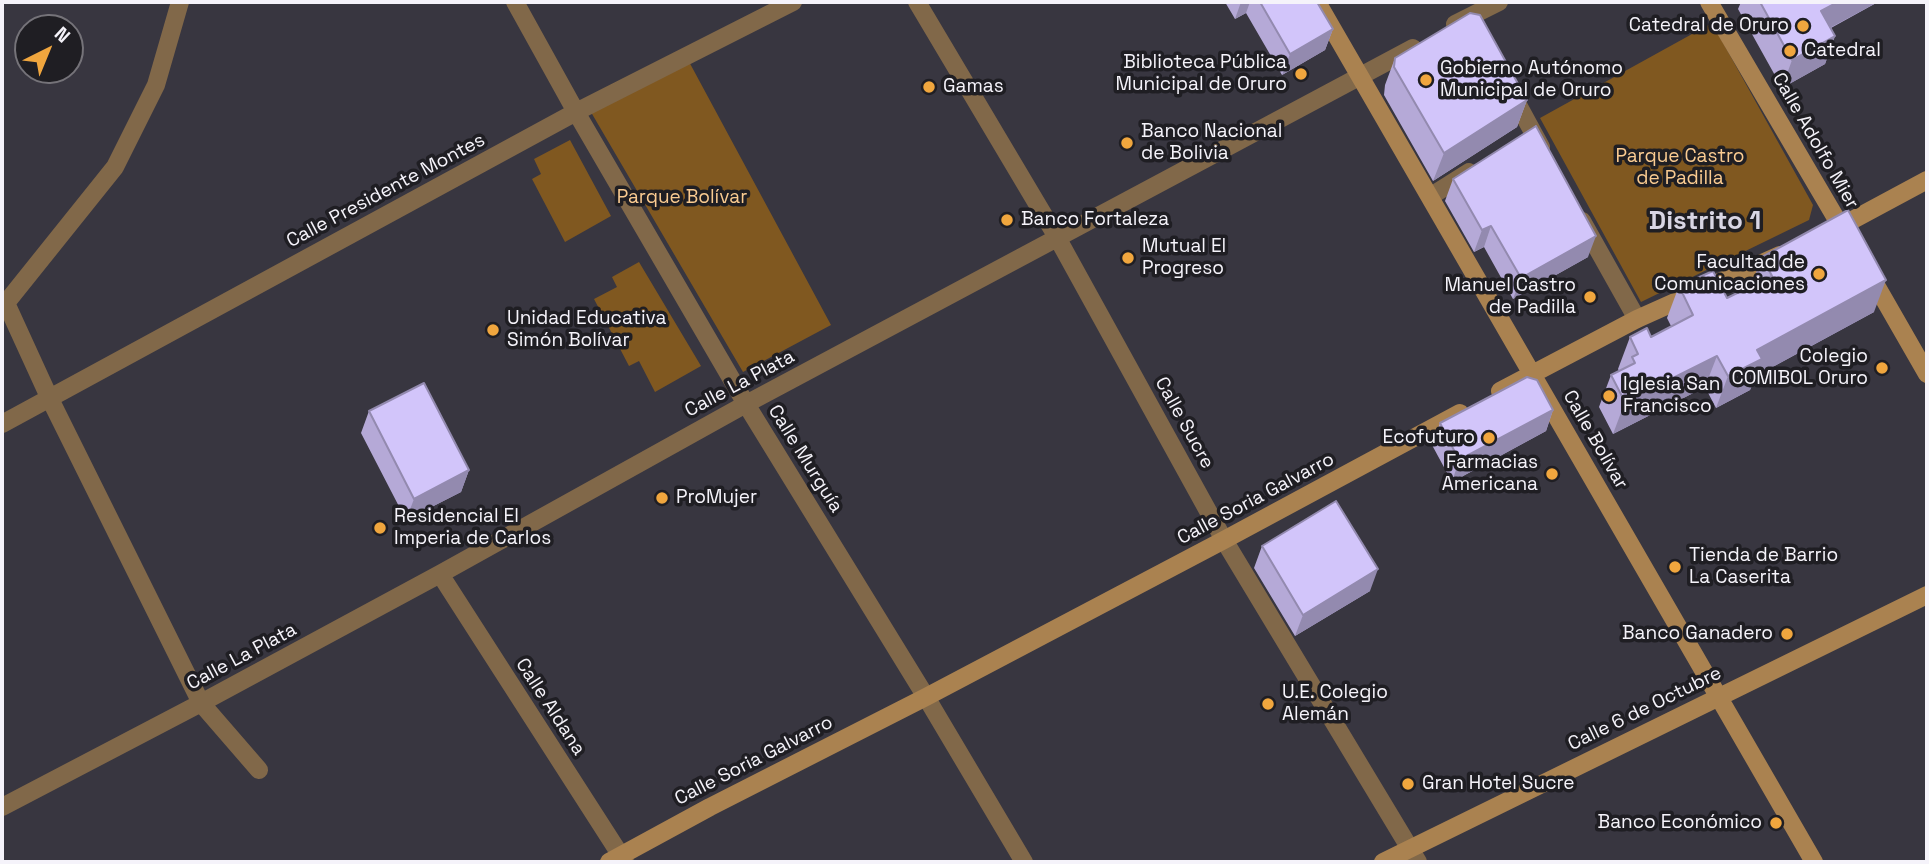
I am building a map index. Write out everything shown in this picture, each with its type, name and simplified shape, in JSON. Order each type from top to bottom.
[{"type":"main road","name":"Calle Bolívar","points":[[1317,2],[1814,862]]},
{"type":"main road","name":"Calle Adolfo Mier","points":[[1709,2],[1927,374]]},
{"type":"main road","points":[[1818,238],[1927,180]]},
{"type":"main road","name":"Calle Soria Galvarro","points":[[618,860],[710,807],[1224,540],[1533,373],[1637,319],[1793,248]]},
{"type":"main road","name":"Calle 6 de Octubre","points":[[1383,862],[1414,855],[1717,697],[1927,595]]},
{"type":"street","points":[[180,2],[156,85],[115,167],[6,303],[49,397],[201,703],[259,770]]},
{"type":"street","name":"Calle Murguía","points":[[514,2],[746,404],[1024,862]]},
{"type":"street","name":"Calle Presidente Montes","points":[[2,424],[576,112],[793,2]]},
{"type":"street","name":"Calle Sucre","points":[[917,2],[1058,239],[1224,540],[1414,855]]},
{"type":"street","name":"Calle La Plata","points":[[2,807],[201,703],[746,404],[1361,78],[1439,33],[1472,23],[1499,2]]},
{"type":"street","points":[[1501,75],[1527,134],[1552,166]]},
{"type":"street","points":[[1430,197],[1479,165]]},
{"type":"street","points":[[1571,201],[1637,319]]},
{"type":"street","name":"Calle Aldana","points":[[440,574],[618,860]]},
{"type":"green space","name":"Parque Castro de Padilla","points":[[1712,23],[1813,205],[1809,220],[1641,302],[1540,118]]},
{"type":"green space","name":"Parque Bolívar","points":[[687,58],[831,325],[743,372],[588,107]]},
{"type":"green space","points":[[570,140],[611,216],[565,242],[532,179],[541,174],[534,159]]},
{"type":"green space","points":[[639,262],[701,366],[655,392],[639,361],[629,366],[594,299],[617,287],[612,277]]},
{"type":"building","points":[[1260,2],[1317,2],[1333,29],[1290,54]]},
{"type":"building","points":[[1760,2],[1838,2],[1821,11],[1835,36],[1792,60]]},
{"type":"building","points":[[1470,13],[1480,15],[1527,100],[1444,153],[1394,67],[1395,58]]},
{"type":"building","points":[[1536,126],[1596,236],[1521,278],[1491,226],[1482,230],[1453,179]]},
{"type":"building","points":[[1848,210],[1886,280],[1757,350],[1762,359],[1728,376],[1717,356],[1625,402],[1611,375],[1635,363],[1632,357],[1638,354],[1630,337],[1647,328],[1651,337],[1693,315],[1679,286],[1713,271],[1727,298],[1772,276],[1762,257]]},
{"type":"building","points":[[1527,377],[1537,380],[1553,410],[1459,460],[1440,423]]},
{"type":"building","points":[[424,383],[469,470],[414,499],[369,411]]},
{"type":"building","points":[[1336,501],[1378,569],[1303,615],[1262,546]]},
{"type":"place","name":"Catedral de Oruro","points":[[1803,26]]},
{"type":"place","name":"Catedral","points":[[1790,51]]},
{"type":"place","name":"Biblioteca Pública Municipal de Oruro","points":[[1301,74]]},
{"type":"place","name":"Gobierno Autónomo Municipal de Oruro","points":[[1426,80]]},
{"type":"place","name":"Gamas","points":[[929,87]]},
{"type":"place","name":"Banco Nacional de Bolivia","points":[[1127,143]]},
{"type":"place","name":"Banco Fortaleza","points":[[1007,220]]},
{"type":"place","name":"Mutual El Progreso","points":[[1128,258]]},
{"type":"place","name":"Facultad de Comunicaciones","points":[[1819,274]]},
{"type":"place","name":"Manuel Castro de Padilla","points":[[1590,297]]},
{"type":"place","name":"Unidad Educativa Simón Bolívar","points":[[493,330]]},
{"type":"place","name":"Colegio COMIBOL Oruro","points":[[1882,368]]},
{"type":"place","name":"Iglesia San Francisco","points":[[1609,396]]},
{"type":"place","name":"Ecofuturo","points":[[1489,438]]},
{"type":"place","name":"Farmacias Americana","points":[[1552,474]]},
{"type":"place","name":"ProMujer","points":[[662,498]]},
{"type":"place","name":"Residencial El Imperia de Carlos","points":[[380,528]]},
{"type":"place","name":"Tienda de Barrio La Caserita","points":[[1675,567]]},
{"type":"place","name":"Banco Ganadero","points":[[1787,634]]},
{"type":"place","name":"U.E. Colegio Alemán","points":[[1268,704]]},
{"type":"place","name":"Gran Hotel Sucre","points":[[1408,784]]},
{"type":"place","name":"Banco Económico","points":[[1776,823]]},
{"type":"district","name":"Distrito 1","points":[[1705,222]]}]
